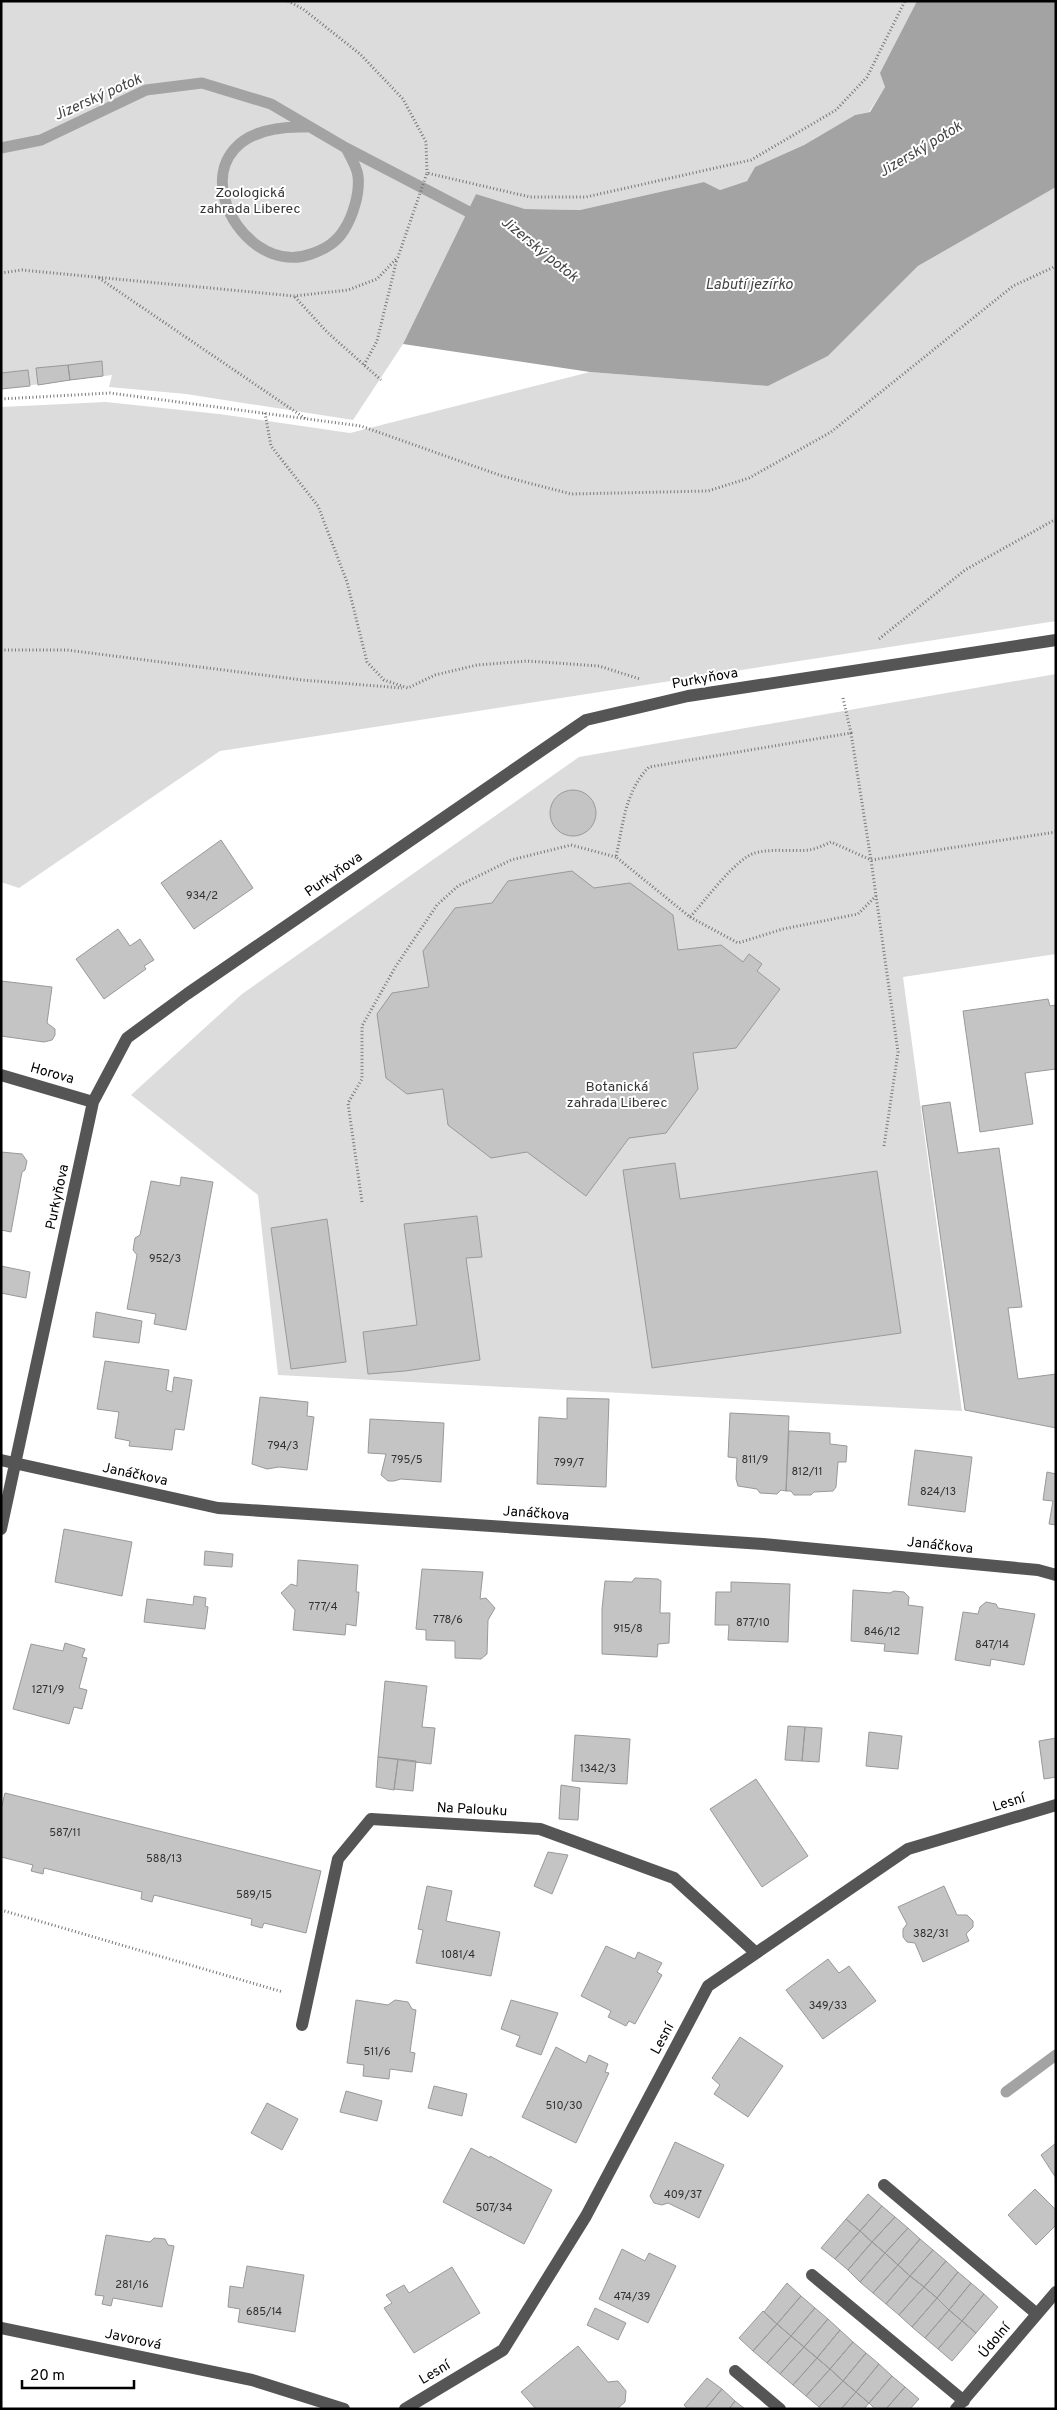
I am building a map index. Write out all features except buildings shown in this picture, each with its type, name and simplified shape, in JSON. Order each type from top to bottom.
[{"type":"street","name":"Purkyňova","points":[[1,1529],[93,1102],[127,1038],[187,994],[586,720],[688,696],[1056,640]]},
{"type":"street","name":"Horova","points":[[1,1075],[93,1102]]},
{"type":"street","points":[[1,1460],[16,1465]]},
{"type":"street","name":"Janáčkova","points":[[16,1465],[218,1508],[763,1544],[1038,1570],[1056,1575]]},
{"type":"street","name":"Lesní","points":[[405,2409],[503,2350],[586,2216],[708,1986],[908,1849],[1056,1805]]},
{"type":"street","name":"Na Palouku","points":[[302,2025],[338,1859],[370,1819],[540,1829],[674,1878],[756,1953]]},
{"type":"street","points":[[884,2184],[1037,2314]]},
{"type":"street","points":[[812,2275],[960,2405]]},
{"type":"street","name":"Údolní","points":[[960,2405],[1056,2292]]},
{"type":"street","name":"Javorová","points":[[1,2328],[252,2380],[344,2409]]},
{"type":"street","points":[[735,2371],[780,2409]]},
{"type":"path","points":[[288,1],[303,9],[360,54],[403,99],[426,142],[427,175],[398,257],[377,341],[364,365]]},
{"type":"path","points":[[427,175],[530,197],[586,197],[751,160],[836,110],[867,77],[905,1]]},
{"type":"path","points":[[1,273],[22,270],[294,296],[348,290],[377,279],[398,257]]},
{"type":"path","points":[[1,399],[110,393],[361,426],[502,476],[571,494],[708,491],[749,478],[831,432],[1013,286],[1056,266]]},
{"type":"path","points":[[98,277],[307,420]]},
{"type":"path","points":[[294,296],[327,332],[381,380]]},
{"type":"path","points":[[265,413],[271,446],[318,506],[347,582],[367,662],[384,680],[408,688]]},
{"type":"path","points":[[875,642],[965,570],[1056,519]]},
{"type":"path","points":[[1,650],[67,650],[302,680],[408,688],[435,676],[477,665],[527,661],[600,666],[644,681]]},
{"type":"path","points":[[838,673],[851,733],[872,860],[898,1052],[884,1146]]},
{"type":"path","points":[[616,857],[627,801],[640,776],[649,767],[851,733]]},
{"type":"path","points":[[690,917],[718,887],[732,868],[754,853],[770,850],[810,850],[831,842],[872,860],[1056,832]]},
{"type":"path","points":[[362,1202],[348,1103],[362,1079],[362,1026],[396,966],[436,905],[458,886],[511,860],[571,845],[616,857],[690,917],[738,943],[783,929],[858,914],[876,896]]},
{"type":"path","points":[[1,1910],[308,1999]]},
{"type":"green space","name":"Zoologická zahrada Liberec","points":[[1,1],[917,1],[881,73],[885,87],[869,112],[855,115],[804,145],[755,167],[747,181],[720,190],[704,182],[580,210],[525,209],[476,194],[403,344],[353,420],[186,394],[109,387],[112,375],[1,389]]},
{"type":"green space","points":[[1056,187],[1056,621],[220,751],[19,888],[1,882],[1,407],[106,402],[219,414],[350,433],[590,372],[768,386],[828,356],[918,266]]},
{"type":"green space","name":"Botanická zahrada Liberec","points":[[1056,674],[1056,954],[903,977],[962,1411],[278,1375],[258,1195],[131,1095],[242,994],[579,757]]},
{"type":"water","name":"Labutí jezírko","points":[[917,1],[1056,1],[1056,187],[918,266],[828,356],[768,386],[590,372],[403,344],[476,194],[525,209],[580,210],[704,182],[720,190],[747,181],[755,167],[804,145],[855,115],[870,112],[885,87],[880,73]]},
{"type":"waterway","name":"Jizerský potok","points":[[1,148],[41,140],[146,90],[202,83],[271,104],[346,148],[467,211],[478,220]]},
{"type":"waterway","points":[[306,127],[261,132],[234,149],[223,173],[225,200],[237,225],[257,245],[283,256],[311,254],[325,248],[337,239],[350,218],[358,190],[357,173],[346,148]]},
{"type":"waterway","points":[[1006,2092],[1056,2055]]}]
